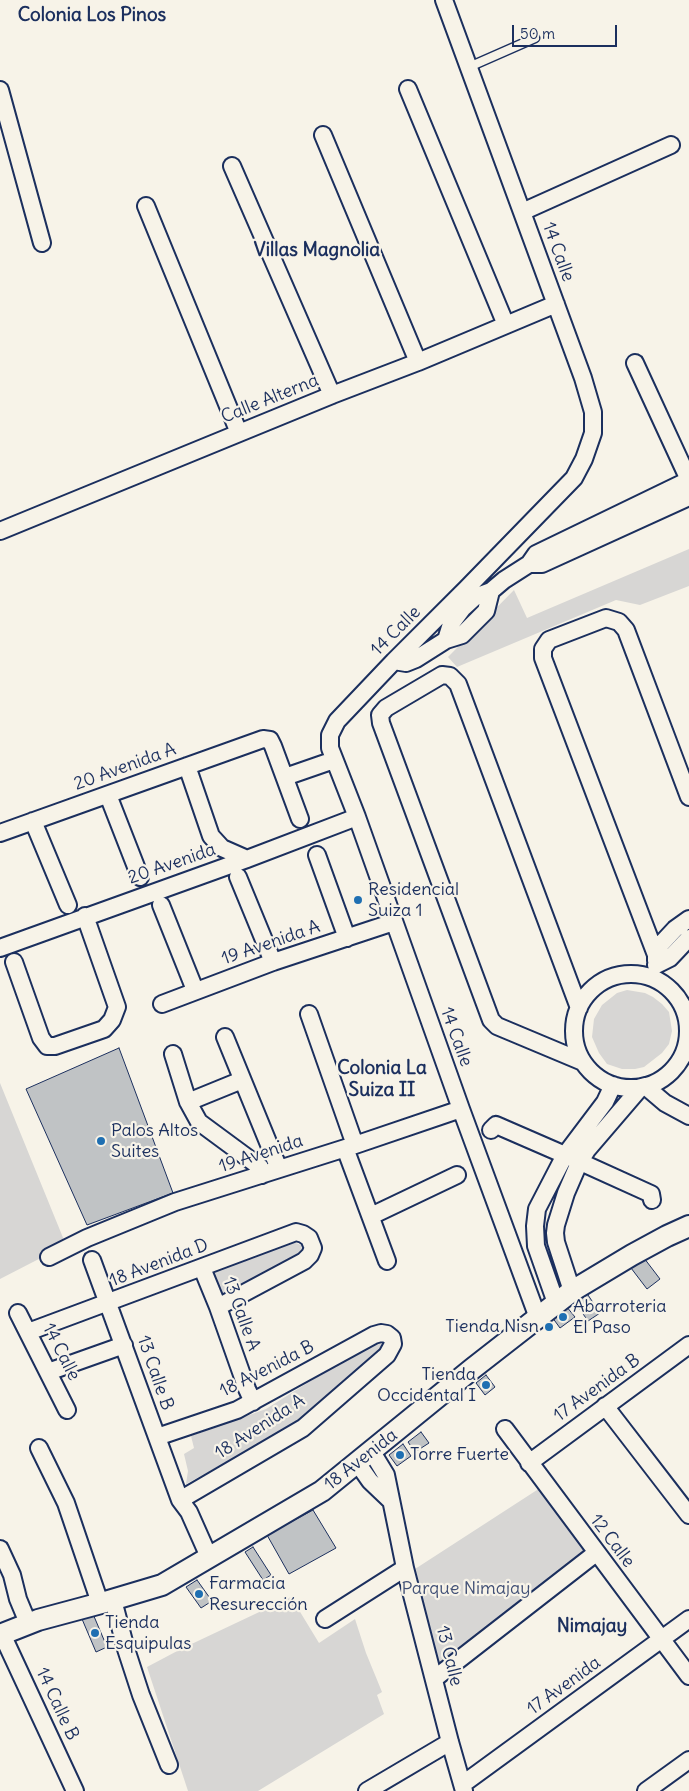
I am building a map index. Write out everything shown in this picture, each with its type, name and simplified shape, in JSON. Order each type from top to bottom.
[{"type":"street","name":"14 Calle","points":[[444,0],[583,378],[593,412],[592,433],[584,459],[574,478],[337,721],[330,735],[330,748],[357,817],[538,1318]]},
{"type":"street","points":[[408,89],[506,325]]},
{"type":"street","points":[[0,90],[42,243]]},
{"type":"street","points":[[324,135],[418,362]]},
{"type":"street","points":[[522,212],[671,145]]},
{"type":"street","points":[[232,166],[332,395]]},
{"type":"street","points":[[146,206],[239,433]]},
{"type":"street","name":"Calle Alterna","points":[[0,530],[418,362],[556,304]]},
{"type":"street","points":[[394,661],[406,663],[416,659],[446,640],[462,635],[486,611],[491,591],[504,580],[529,564],[542,564],[589,535],[689,480],[635,362]]},
{"type":"street","points":[[589,535],[689,498]]},
{"type":"street","points":[[689,797],[626,630],[618,622],[606,618],[549,640],[543,649],[542,658],[654,966],[666,986],[678,999],[686,1015],[688,1034],[685,1051],[676,1067],[662,1079],[643,1087],[631,1088],[614,1085],[595,1075],[584,1062],[576,1045],[574,1026],[579,1008],[586,995],[596,985],[608,978],[622,974],[636,974],[654,966],[670,958],[689,938]]},
{"type":"street","points":[[579,1008],[458,684],[450,676],[442,675],[386,708],[380,715],[384,732],[490,1020],[497,1026],[584,1062]]},
{"type":"street","name":"20 Avenida A","points":[[0,832],[263,739],[270,740],[274,746],[285,777]]},
{"type":"street","points":[[300,819],[285,777],[334,760]]},
{"type":"street","points":[[187,766],[211,836],[222,848],[247,859]]},
{"type":"street","points":[[108,795],[140,877]]},
{"type":"street","name":"20 Avenida","points":[[0,948],[247,859],[357,817]]},
{"type":"street","points":[[33,821],[68,905]]},
{"type":"street","points":[[317,855],[347,938]]},
{"type":"street","points":[[238,878],[274,962]]},
{"type":"street","points":[[161,905],[195,990]]},
{"type":"street","points":[[14,962],[41,1038],[47,1046],[55,1046],[104,1029],[112,1020],[117,1007],[85,916]]},
{"type":"street","points":[[654,966],[661,944],[675,929],[689,919]]},
{"type":"street","name":"19 Avenida A","points":[[162,1004],[195,990],[274,962],[394,922]]},
{"type":"street","points":[[309,1014],[387,1262]]},
{"type":"street","points":[[225,1037],[279,1169]]},
{"type":"street","points":[[173,1054],[188,1102],[200,1122],[260,1167],[262,1175]]},
{"type":"street","points":[[188,1102],[242,1080]]},
{"type":"street","points":[[556,1303],[536,1246],[535,1226],[537,1209],[572,1159],[614,1085]]},
{"type":"street","points":[[643,1087],[664,1103],[689,1116]]},
{"type":"street","points":[[572,1291],[556,1242],[556,1225],[566,1193],[572,1159],[643,1087]]},
{"type":"street","name":"19 Avenida","points":[[49,1257],[87,1238],[175,1202],[461,1109]]},
{"type":"street","points":[[491,1130],[496,1125],[651,1194],[652,1200]]},
{"type":"street","points":[[371,1216],[457,1174]]},
{"type":"street","name":"18 Avenida","points":[[1,1635],[33,1621],[162,1585],[322,1491],[365,1458],[472,1369],[572,1291],[632,1255],[689,1226]]},
{"type":"street","name":"18 Avenida D","points":[[28,1332],[296,1232],[309,1238],[312,1248],[310,1255],[304,1261],[218,1307]]},
{"type":"street","points":[[536,1246],[556,1242]]},
{"type":"street","name":"13 Calle B","points":[[92,1260],[180,1500],[181,1515],[189,1540],[205,1560]]},
{"type":"street","name":"13 Calle A","points":[[202,1268],[247,1389],[254,1402]]},
{"type":"street","name":"14 Calle","points":[[18,1313],[67,1410]]},
{"type":"street","name":"18 Avenida B","points":[[157,1437],[237,1410],[374,1335],[387,1334],[392,1338]]},
{"type":"street","name":"18 Avenida A","points":[[180,1500],[302,1428],[387,1355],[393,1344],[392,1338]]},
{"type":"street","points":[[48,1372],[124,1345]]},
{"type":"street","name":"17 Avenida B","points":[[528,1462],[688,1347]]},
{"type":"street","points":[[605,1406],[689,1515]]},
{"type":"street","name":"12 Calle","points":[[504,1428],[689,1676]]},
{"type":"street","points":[[39,1448],[66,1503],[107,1601],[169,1765]]},
{"type":"street","name":"13 Calle","points":[[365,1458],[370,1481],[391,1501],[405,1568],[450,1742],[464,1788]]},
{"type":"street","points":[[0,1548],[12,1575],[18,1598],[33,1621]]},
{"type":"street","points":[[434,1679],[596,1553]]},
{"type":"street","points":[[325,1619],[405,1568]]},
{"type":"street","name":"17 Avenida","points":[[464,1788],[689,1619]]},
{"type":"street","name":"14 Calle B","points":[[1,1635],[75,1791]]},
{"type":"street","points":[[367,1791],[450,1742]]},
{"type":"street","points":[[646,1791],[689,1760]]},
{"type":"lane","points":[[469,68],[535,38]]},
{"type":"green space","points":[[689,549],[689,586],[640,605],[616,600],[457,667],[448,657],[514,590],[527,618]]},
{"type":"green space","points":[[627,990],[645,993],[662,1004],[669,1012],[672,1031],[669,1044],[662,1053],[644,1067],[635,1069],[622,1069],[607,1064],[599,1053],[592,1037],[594,1019],[602,1005],[617,993]]},
{"type":"green space","points":[[0,1083],[66,1245],[0,1279]]},
{"type":"green space","points":[[288,1240],[301,1245],[302,1252],[222,1296],[214,1272]]},
{"type":"green space","points":[[379,1338],[385,1351],[296,1424],[186,1484],[188,1471],[184,1454],[194,1448],[191,1436],[266,1409]]},
{"type":"green space","name":"Parque Nimajay","points":[[540,1486],[587,1551],[439,1669],[415,1569],[537,1490]]},
{"type":"green space","points":[[291,1597],[319,1643],[355,1619],[382,1692],[377,1695],[384,1714],[258,1791],[188,1791],[147,1667]]},
{"type":"building","name":"Palos Altos Suites","points":[[119,1048],[173,1193],[87,1225],[26,1089]]},
{"type":"building","points":[[644,1258],[660,1279],[647,1289],[631,1268]]},
{"type":"building","points":[[586,1292],[600,1313],[588,1321],[574,1301]]},
{"type":"building","name":"Abarroteria El Paso","points":[[566,1306],[575,1317],[560,1328],[552,1317]]},
{"type":"building","name":"Tienda Nisn","points":[[549,1322],[554,1328],[550,1332],[544,1325]]},
{"type":"building","name":"Tienda Occidental I","points":[[486,1375],[495,1387],[485,1395],[476,1383]]},
{"type":"building","points":[[421,1432],[429,1443],[415,1452],[408,1442]]},
{"type":"building","name":"Torre Fuerte","points":[[403,1444],[411,1456],[397,1466],[389,1455]]},
{"type":"building","points":[[313,1510],[336,1548],[289,1574],[267,1535]]},
{"type":"building","points":[[253,1547],[271,1575],[263,1580],[245,1552]]},
{"type":"building","name":"Farmacia Resurección","points":[[197,1580],[212,1601],[201,1608],[186,1587]]},
{"type":"building","name":"Tienda Esquipulas","points":[[93,1614],[107,1647],[96,1652],[82,1619]]},
{"type":"place","name":"Residencial Suiza 1","points":[[358,900]]},
{"type":"place","name":"Palos Altos Suites","points":[[101,1141]]},
{"type":"place","name":"Abarroteria El Paso","points":[[563,1317]]},
{"type":"place","name":"Tienda Nisn","points":[[549,1327]]},
{"type":"place","name":"Tienda Occidental I","points":[[486,1385]]},
{"type":"place","name":"Torre Fuerte","points":[[400,1455]]},
{"type":"place","name":"Farmacia Resurección","points":[[199,1594]]},
{"type":"place","name":"Tienda Esquipulas","points":[[95,1633]]},
{"type":"district","name":"Colonia Los Pinos","points":[[92,16]]},
{"type":"district","name":"Villas Magnolia","points":[[317,251]]},
{"type":"district","name":"Colonia La Suiza II","points":[[382,1080]]},
{"type":"district","name":"Nimajay","points":[[592,1627]]}]
